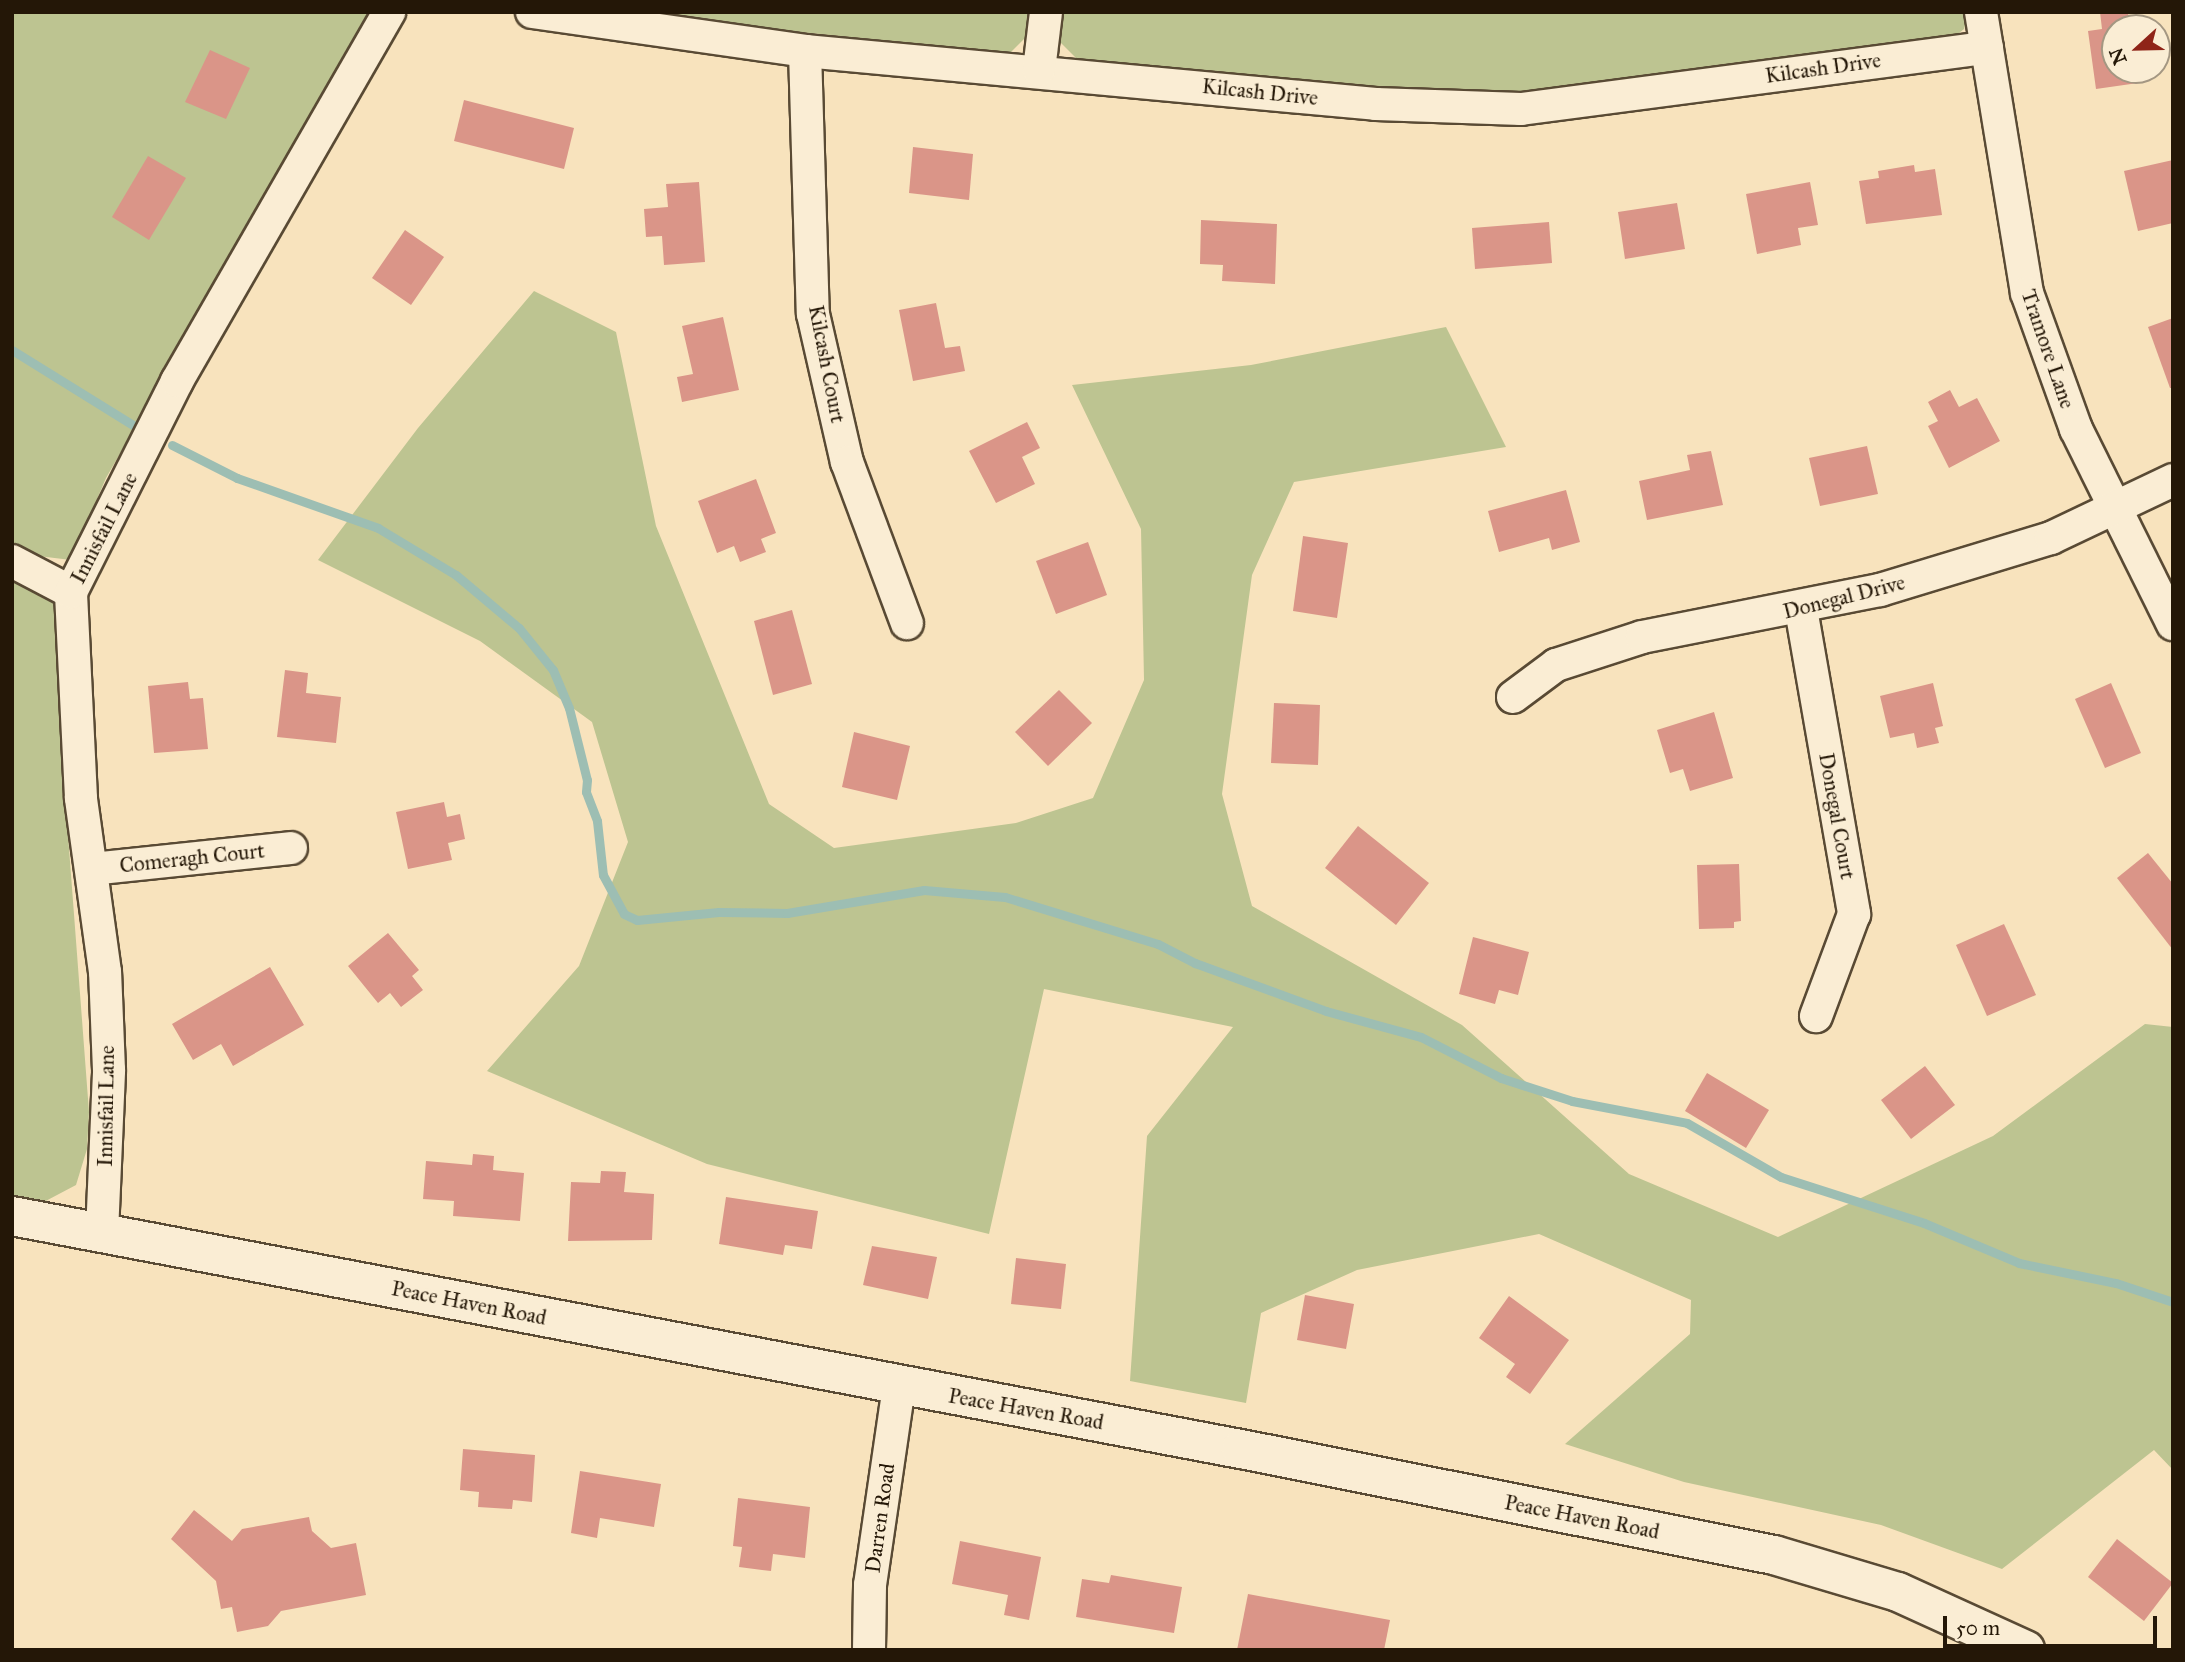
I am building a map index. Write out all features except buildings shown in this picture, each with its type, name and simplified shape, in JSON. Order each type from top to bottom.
[{"type":"main road","name":"Peace Haven Road","points":[[12,1216],[1241,1449],[1774,1555],[1898,1592],[2025,1650]]},
{"type":"street","name":"Innisfail Lane","points":[[102,1233],[109,1070],[105,971],[81,798],[71,592],[177,381],[389,12]]},
{"type":"street","name":"Kilcash Drive","points":[[532,12],[805,51],[1039,70],[1376,104],[1521,108],[1987,48]]},
{"type":"street","points":[[1039,70],[1046,12]]},
{"type":"street","name":"Tramore Lane","points":[[1982,12],[2027,293],[2076,429],[2173,624]]},
{"type":"street","name":"Kilcash Court","points":[[805,51],[813,314],[848,462],[906,623]]},
{"type":"street","name":"Donegal Drive","points":[[1513,697],[1556,665],[1642,637],[1801,609],[2051,538],[2115,511],[2173,480]]},
{"type":"street","points":[[12,561],[71,592]]},
{"type":"street","name":"Donegal Court","points":[[1801,609],[1854,914],[1816,1017]]},
{"type":"street","name":"Comeragh Court","points":[[92,869],[291,848]]},
{"type":"street","name":"Darren Road","points":[[869,1650],[870,1585],[899,1386]]},
{"type":"green space","points":[[12,12],[373,12],[106,478],[71,560],[30,555],[12,544]]},
{"type":"green space","points":[[601,12],[1034,12],[1031,32],[1010,53]]},
{"type":"green space","points":[[1060,12],[1968,12],[1964,29],[1948,42],[1535,98],[1401,97],[1078,60],[1058,40]]},
{"type":"green space","points":[[534,291],[616,332],[656,526],[769,804],[834,848],[1016,823],[1093,798],[1144,680],[1141,529],[1072,385],[1251,365],[1446,327],[1506,447],[1294,482],[1252,575],[1222,794],[1252,906],[1462,1025],[1629,1174],[1778,1237],[1993,1136],[2145,1024],[2173,1027],[2173,1470],[2154,1450],[2002,1569],[1881,1525],[1684,1482],[1565,1444],[1690,1334],[1691,1300],[1539,1234],[1357,1270],[1261,1313],[1246,1403],[1130,1381],[1147,1136],[1233,1027],[1044,989],[989,1234],[707,1164],[487,1071],[579,966],[628,842],[592,722],[480,641],[318,560],[418,428]]},
{"type":"green space","points":[[12,579],[47,591],[62,608],[62,756],[89,1112],[87,1149],[76,1185],[40,1204],[12,1198]]},
{"type":"waterway","points":[[12,350],[133,425]]},
{"type":"waterway","points":[[172,445],[237,478],[378,528],[456,575],[519,628],[553,670],[569,708],[587,780],[586,792],[597,821],[603,875],[624,914],[637,920],[719,912],[787,913],[924,890],[1005,897],[1158,944],[1195,963],[1326,1011],[1421,1037],[1501,1078],[1572,1101],[1687,1123],[1781,1177],[1924,1223],[2019,1263],[2116,1283],[2173,1302]]}]
